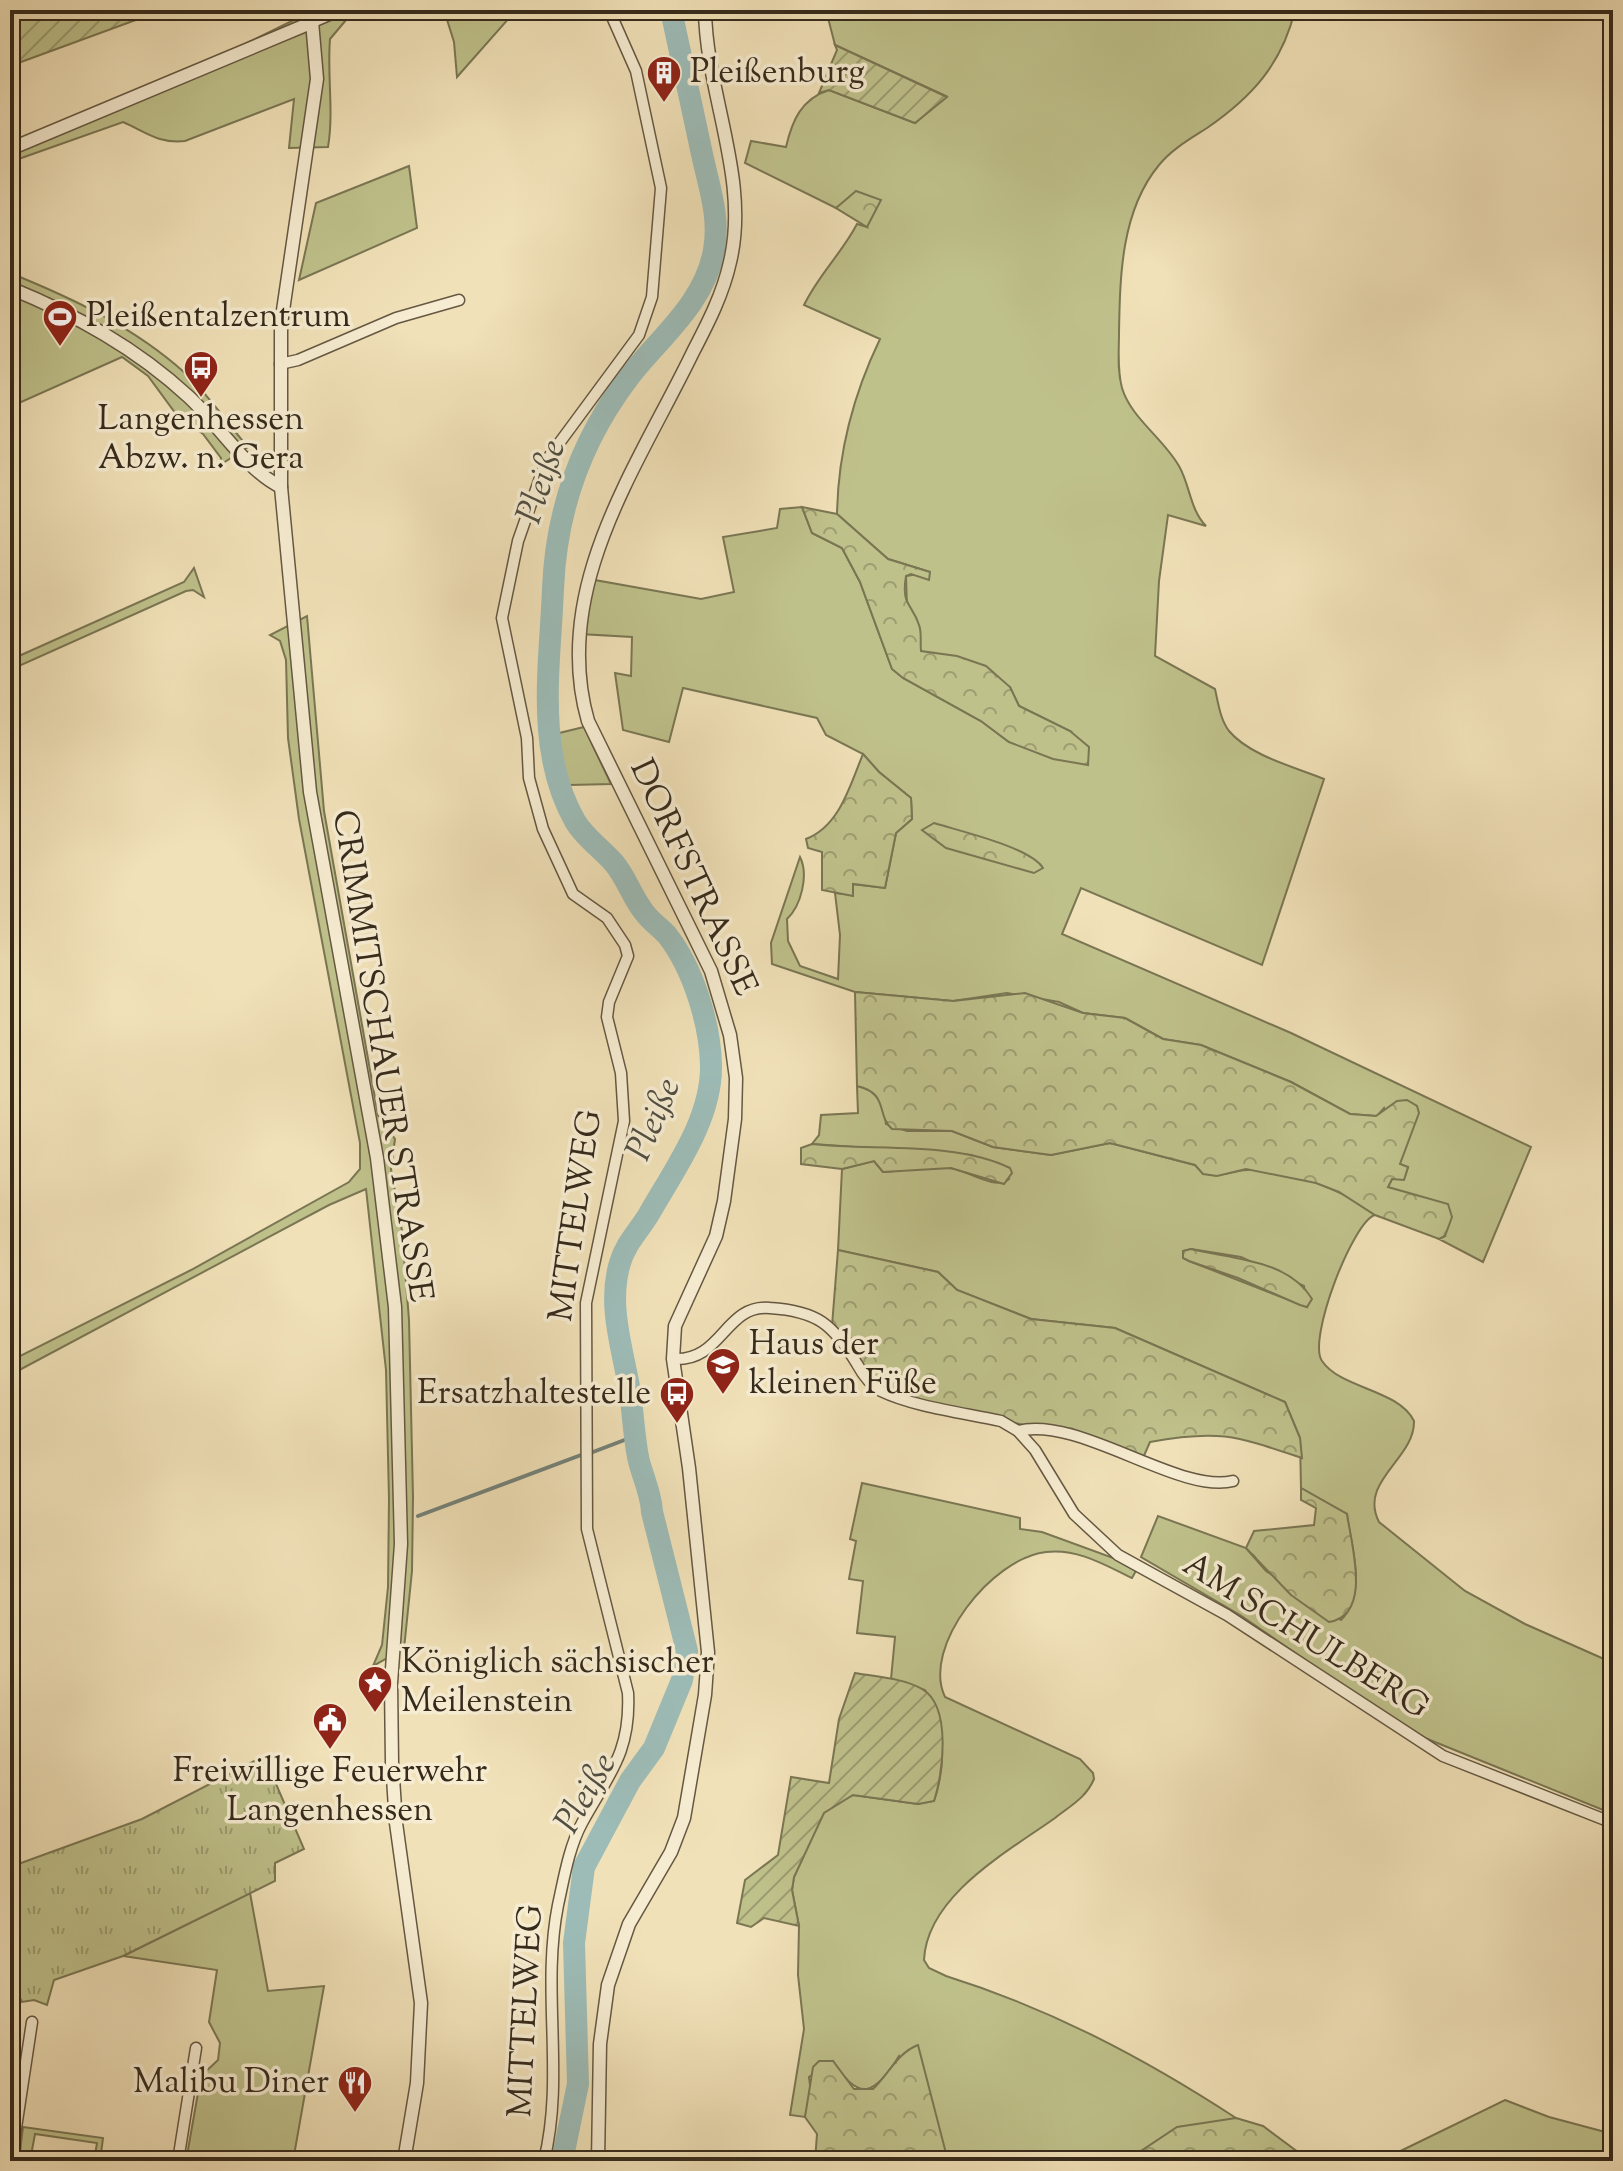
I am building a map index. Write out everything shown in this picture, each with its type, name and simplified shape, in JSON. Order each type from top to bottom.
[{"type":"street","points":[[10,149],[312,16],[341,10]]},
{"type":"street","name":"MITTELWEG","points":[[544,2161],[555,2068],[550,1978],[558,1905],[581,1824],[622,1757],[630,1719],[628,1693],[587,1529],[586,1339],[591,1276],[624,1121],[621,1073],[607,1017],[609,1002],[628,956],[625,945],[607,918],[573,894],[543,829],[529,778],[527,738],[502,618],[518,541],[546,461],[639,335],[652,297],[661,188],[636,71],[609,10]]},
{"type":"street","name":"DORFSTRASSE","points":[[598,2161],[600,2044],[606,1997],[629,1924],[671,1852],[684,1818],[708,1665],[689,1468],[673,1359],[675,1326],[716,1236],[735,1119],[734,1064],[720,995],[588,721],[577,662],[582,607],[592,565],[611,516],[708,322],[730,263],[735,239],[733,185],[709,64],[705,10]]},
{"type":"street","name":"CRIMMITSCHAUER STRASSE","points":[[312,16],[315,107],[285,288],[280,364],[281,487],[310,792],[377,1158],[395,1307],[401,1544],[391,1683],[392,1763],[396,1823],[421,2003],[417,2083],[404,2161]]},
{"type":"street","points":[[10,288],[103,332],[136,353],[195,403],[259,473],[281,487]]},
{"type":"street","points":[[280,364],[298,360],[396,318],[459,300]]},
{"type":"street","name":"AM SCHULBERG","points":[[673,1359],[687,1360],[704,1353],[747,1309],[772,1308],[797,1312],[832,1327],[864,1376],[882,1391],[1001,1421],[1018,1431],[1035,1450],[1074,1514],[1118,1555],[1227,1615],[1443,1756],[1613,1823]]},
{"type":"street","name":"AM SCHULBERG","points":[[1018,1431],[1034,1428],[1089,1441],[1210,1483],[1233,1481]]},
{"type":"street","points":[[11,2161],[32,2022]]},
{"type":"street","points":[[178,2161],[196,2048]]},
{"type":"green space","points":[[10,10],[163,10],[10,66]]},
{"type":"green space","points":[[294,10],[361,10],[361,16],[346,20],[330,39],[328,147],[289,148],[294,99],[185,141],[160,139],[123,122],[10,162],[10,151],[116,107],[296,19]]},
{"type":"green space","points":[[444,10],[522,10],[510,17],[457,77],[454,42]]},
{"type":"green space","points":[[826,10],[1295,10],[1282,47],[1263,78],[1238,104],[1170,154],[1146,183],[1125,245],[1120,289],[1119,367],[1126,399],[1179,466],[1197,513],[1206,526],[1168,515],[1159,581],[1155,656],[1215,689],[1223,721],[1238,740],[1274,760],[1324,779],[1262,965],[1081,888],[1062,934],[1291,1033],[1531,1147],[1483,1262],[1439,1239],[1445,1236],[1388,1187],[1392,1179],[1404,1179],[1408,1167],[1400,1164],[1384,1108],[1377,1116],[1350,1114],[1291,1082],[1201,1045],[1163,1039],[1125,1018],[1083,1013],[1059,1002],[1007,993],[953,1001],[855,992],[772,964],[771,943],[800,857],[804,881],[796,906],[787,919],[788,941],[800,966],[838,979],[840,935],[835,893],[852,895],[852,884],[885,888],[896,833],[912,819],[911,798],[879,772],[863,754],[826,735],[817,718],[683,688],[669,742],[623,730],[615,673],[631,676],[632,637],[580,634],[589,579],[701,599],[734,592],[723,537],[777,528],[780,509],[802,507],[812,533],[842,548],[860,582],[892,669],[981,721],[1009,742],[1070,731],[1019,706],[1010,687],[921,651],[907,607],[906,576],[930,572],[888,559],[837,514],[840,469],[849,424],[862,381],[880,339],[804,305],[857,224],[867,227],[849,198],[836,208],[745,163],[751,141],[786,147],[799,112],[811,99],[829,90],[915,123],[946,96],[835,45]]},
{"type":"green space","points":[[835,45],[947,97],[915,123],[829,90],[819,93],[837,50]]},
{"type":"green space","points":[[409,166],[417,228],[299,280],[316,203]]},
{"type":"green space","points":[[856,191],[881,200],[867,227],[836,208]]},
{"type":"green space","points":[[10,273],[79,303],[145,341],[193,381],[248,447],[220,465],[221,458],[203,434],[176,414],[148,376],[122,357],[10,407]]},
{"type":"green space","points":[[802,507],[837,514],[888,559],[930,572],[929,580],[911,574],[906,576],[906,599],[920,628],[921,651],[957,656],[986,666],[1010,687],[1019,706],[1070,731],[1089,747],[1088,765],[1053,759],[1009,742],[981,721],[892,669],[860,582],[842,548],[812,533]]},
{"type":"green space","points":[[194,568],[204,597],[193,590],[186,591],[10,670],[10,660],[184,582]]},
{"type":"green space","points":[[307,616],[324,811],[378,1115],[395,1139],[391,1169],[402,1231],[409,1320],[412,1571],[404,1649],[373,1666],[382,1645],[388,1587],[389,1499],[386,1370],[366,1189],[329,1205],[10,1375],[10,1361],[191,1270],[349,1182],[360,1169],[360,1143],[299,819],[288,738],[286,660],[280,641],[270,635]]},
{"type":"green space","points":[[584,727],[611,784],[570,785],[561,771],[555,734]]},
{"type":"green space","points":[[863,754],[879,772],[911,798],[912,819],[896,833],[885,888],[853,884],[853,896],[822,890],[822,852],[808,848],[806,839],[818,833],[836,815]]},
{"type":"green space","points":[[934,823],[1024,853],[1043,868],[1034,873],[946,848],[922,830]]},
{"type":"green space","points":[[855,992],[953,1001],[1025,993],[1083,1013],[1125,1018],[1163,1039],[1201,1045],[1291,1082],[1350,1114],[1376,1116],[1397,1101],[1407,1100],[1417,1106],[1419,1113],[1400,1164],[1408,1167],[1404,1180],[1392,1179],[1388,1187],[1448,1204],[1452,1217],[1445,1236],[1439,1239],[1375,1215],[1339,1192],[1316,1183],[1246,1169],[1217,1176],[1203,1174],[1195,1165],[1110,1143],[1051,1155],[993,1147],[952,1131],[892,1129],[874,1094],[857,1086]]},
{"type":"green space","points":[[857,1086],[879,1099],[886,1124],[907,1131],[952,1131],[993,1147],[1051,1155],[1110,1143],[1195,1165],[1207,1174],[1251,1170],[1278,1173],[1329,1188],[1375,1215],[1355,1237],[1345,1258],[1326,1307],[1319,1349],[1322,1361],[1331,1370],[1396,1402],[1414,1421],[1406,1447],[1376,1494],[1379,1522],[1465,1591],[1525,1624],[1613,1663],[1613,1814],[1425,1738],[1393,1720],[1240,1615],[1141,1557],[1158,1516],[1246,1548],[1266,1571],[1341,1620],[1354,1597],[1356,1569],[1347,1514],[1301,1488],[1300,1438],[1285,1402],[1115,1328],[1031,1319],[957,1290],[938,1272],[838,1250],[842,1169],[874,1161],[883,1172],[937,1167],[955,1169],[990,1182],[1009,1179],[972,1155],[812,1144],[819,1135],[821,1115],[858,1113]],"holes":[[[1191,1249],[1241,1257],[1304,1286],[1307,1307],[1189,1261],[1183,1258],[1183,1251]]]},
{"type":"green space","points":[[812,1144],[939,1150],[988,1160],[1010,1168],[1012,1173],[1004,1184],[951,1168],[883,1172],[874,1161],[842,1169],[801,1164],[801,1148]]},
{"type":"green space","points":[[1191,1249],[1274,1268],[1302,1286],[1312,1299],[1307,1307],[1300,1305],[1183,1258],[1183,1251]]},
{"type":"green space","points":[[838,1250],[938,1272],[957,1290],[1031,1319],[1115,1328],[1285,1402],[1300,1438],[1302,1458],[1243,1440],[1194,1436],[1150,1442],[1143,1458],[1089,1439],[959,1411],[878,1387],[832,1326]]},
{"type":"green space","points":[[862,1483],[1020,1518],[1020,1529],[1042,1532],[1138,1567],[1132,1578],[1069,1553],[1046,1552],[1025,1558],[984,1587],[952,1631],[943,1654],[940,1677],[945,1697],[1080,1759],[1093,1773],[1094,1779],[1077,1801],[994,1860],[955,1895],[939,1915],[929,1937],[924,1960],[929,1968],[946,1976],[1023,2004],[1096,2037],[1167,2075],[1236,2118],[1166,2135],[1132,2157],[1118,2154],[1056,2161],[948,2161],[899,2056],[882,2079],[867,2089],[851,2083],[833,2061],[809,2077],[811,2093],[805,2117],[790,2115],[804,2029],[798,1975],[799,1926],[792,1890],[794,1877],[823,1813],[837,1803],[853,1795],[918,1804],[934,1801],[941,1772],[942,1744],[932,1703],[925,1690],[891,1679],[895,1637],[857,1633],[863,1581],[849,1579],[856,1541],[850,1539]]},
{"type":"green space","points":[[1301,1488],[1347,1514],[1355,1560],[1355,1593],[1343,1617],[1329,1622],[1291,1595],[1246,1548],[1254,1531],[1314,1525],[1316,1508],[1301,1500]]},
{"type":"green space","points":[[855,1673],[907,1682],[922,1689],[931,1698],[938,1710],[943,1741],[934,1801],[918,1804],[853,1795],[824,1813],[794,1877],[792,1890],[799,1926],[764,1918],[751,1927],[737,1923],[745,1880],[778,1855],[791,1777],[829,1783],[839,1719]]},
{"type":"green space","points":[[264,1756],[304,1849],[275,1863],[275,1881],[123,1956],[54,1980],[47,2005],[34,2000],[22,2002],[10,1979],[10,1867],[142,1819]]},
{"type":"green space","points":[[250,1893],[268,1991],[324,1986],[293,2161],[186,2161],[201,2076],[218,2060],[220,2043],[209,2022],[217,1970],[123,1956]]},
{"type":"green space","points":[[918,2045],[948,2161],[815,2161],[817,2134],[805,2117],[813,2067],[819,2061],[833,2061],[854,2089],[873,2089],[899,2058]]},
{"type":"green space","points":[[1505,2100],[1549,2117],[1613,2134],[1613,2161],[1380,2161]]},
{"type":"green space","points":[[1236,2118],[1263,2126],[1310,2161],[1056,2161],[1098,2155],[1132,2157],[1177,2127]]},
{"type":"green space","points":[[23,2127],[103,2138],[100,2161],[94,2161],[97,2143],[35,2134],[30,2161],[19,2161]]},
{"type":"waterway","name":"Pleiße","points":[[562,2161],[578,2084],[574,1943],[584,1867],[630,1781],[654,1748],[682,1680],[687,1651],[638,1457],[615,1295],[616,1279],[625,1250],[669,1180],[698,1124],[710,1085],[710,1049],[703,1014],[685,963],[667,935],[644,912],[614,863],[583,832],[562,794],[554,766],[548,708],[555,560],[559,531],[574,477],[612,401],[680,318],[701,287],[714,250],[716,225],[713,202],[671,10]]},
{"type":"waterway","points":[[593,1452],[635,1436]]},
{"type":"waterway","points":[[418,1516],[581,1455]]},
{"type":"place","name":"Pleißenburg","points":[[664,104]]},
{"type":"place","name":"Pleißentalzentrum","points":[[60,348]]},
{"type":"place","name":"Langenhessen Abzw. n. Gera","points":[[201,399]]},
{"type":"place","name":"Haus der kleinen Füße","points":[[723,1396]]},
{"type":"place","name":"Ersatzhaltestelle","points":[[677,1425]]},
{"type":"place","name":"Königlich sächsischer Meilenstein","points":[[375,1714]]},
{"type":"place","name":"Freiwillige Feuerwehr Langenhessen","points":[[330,1751]]},
{"type":"place","name":"Malibu Diner","points":[[355,2114]]}]
